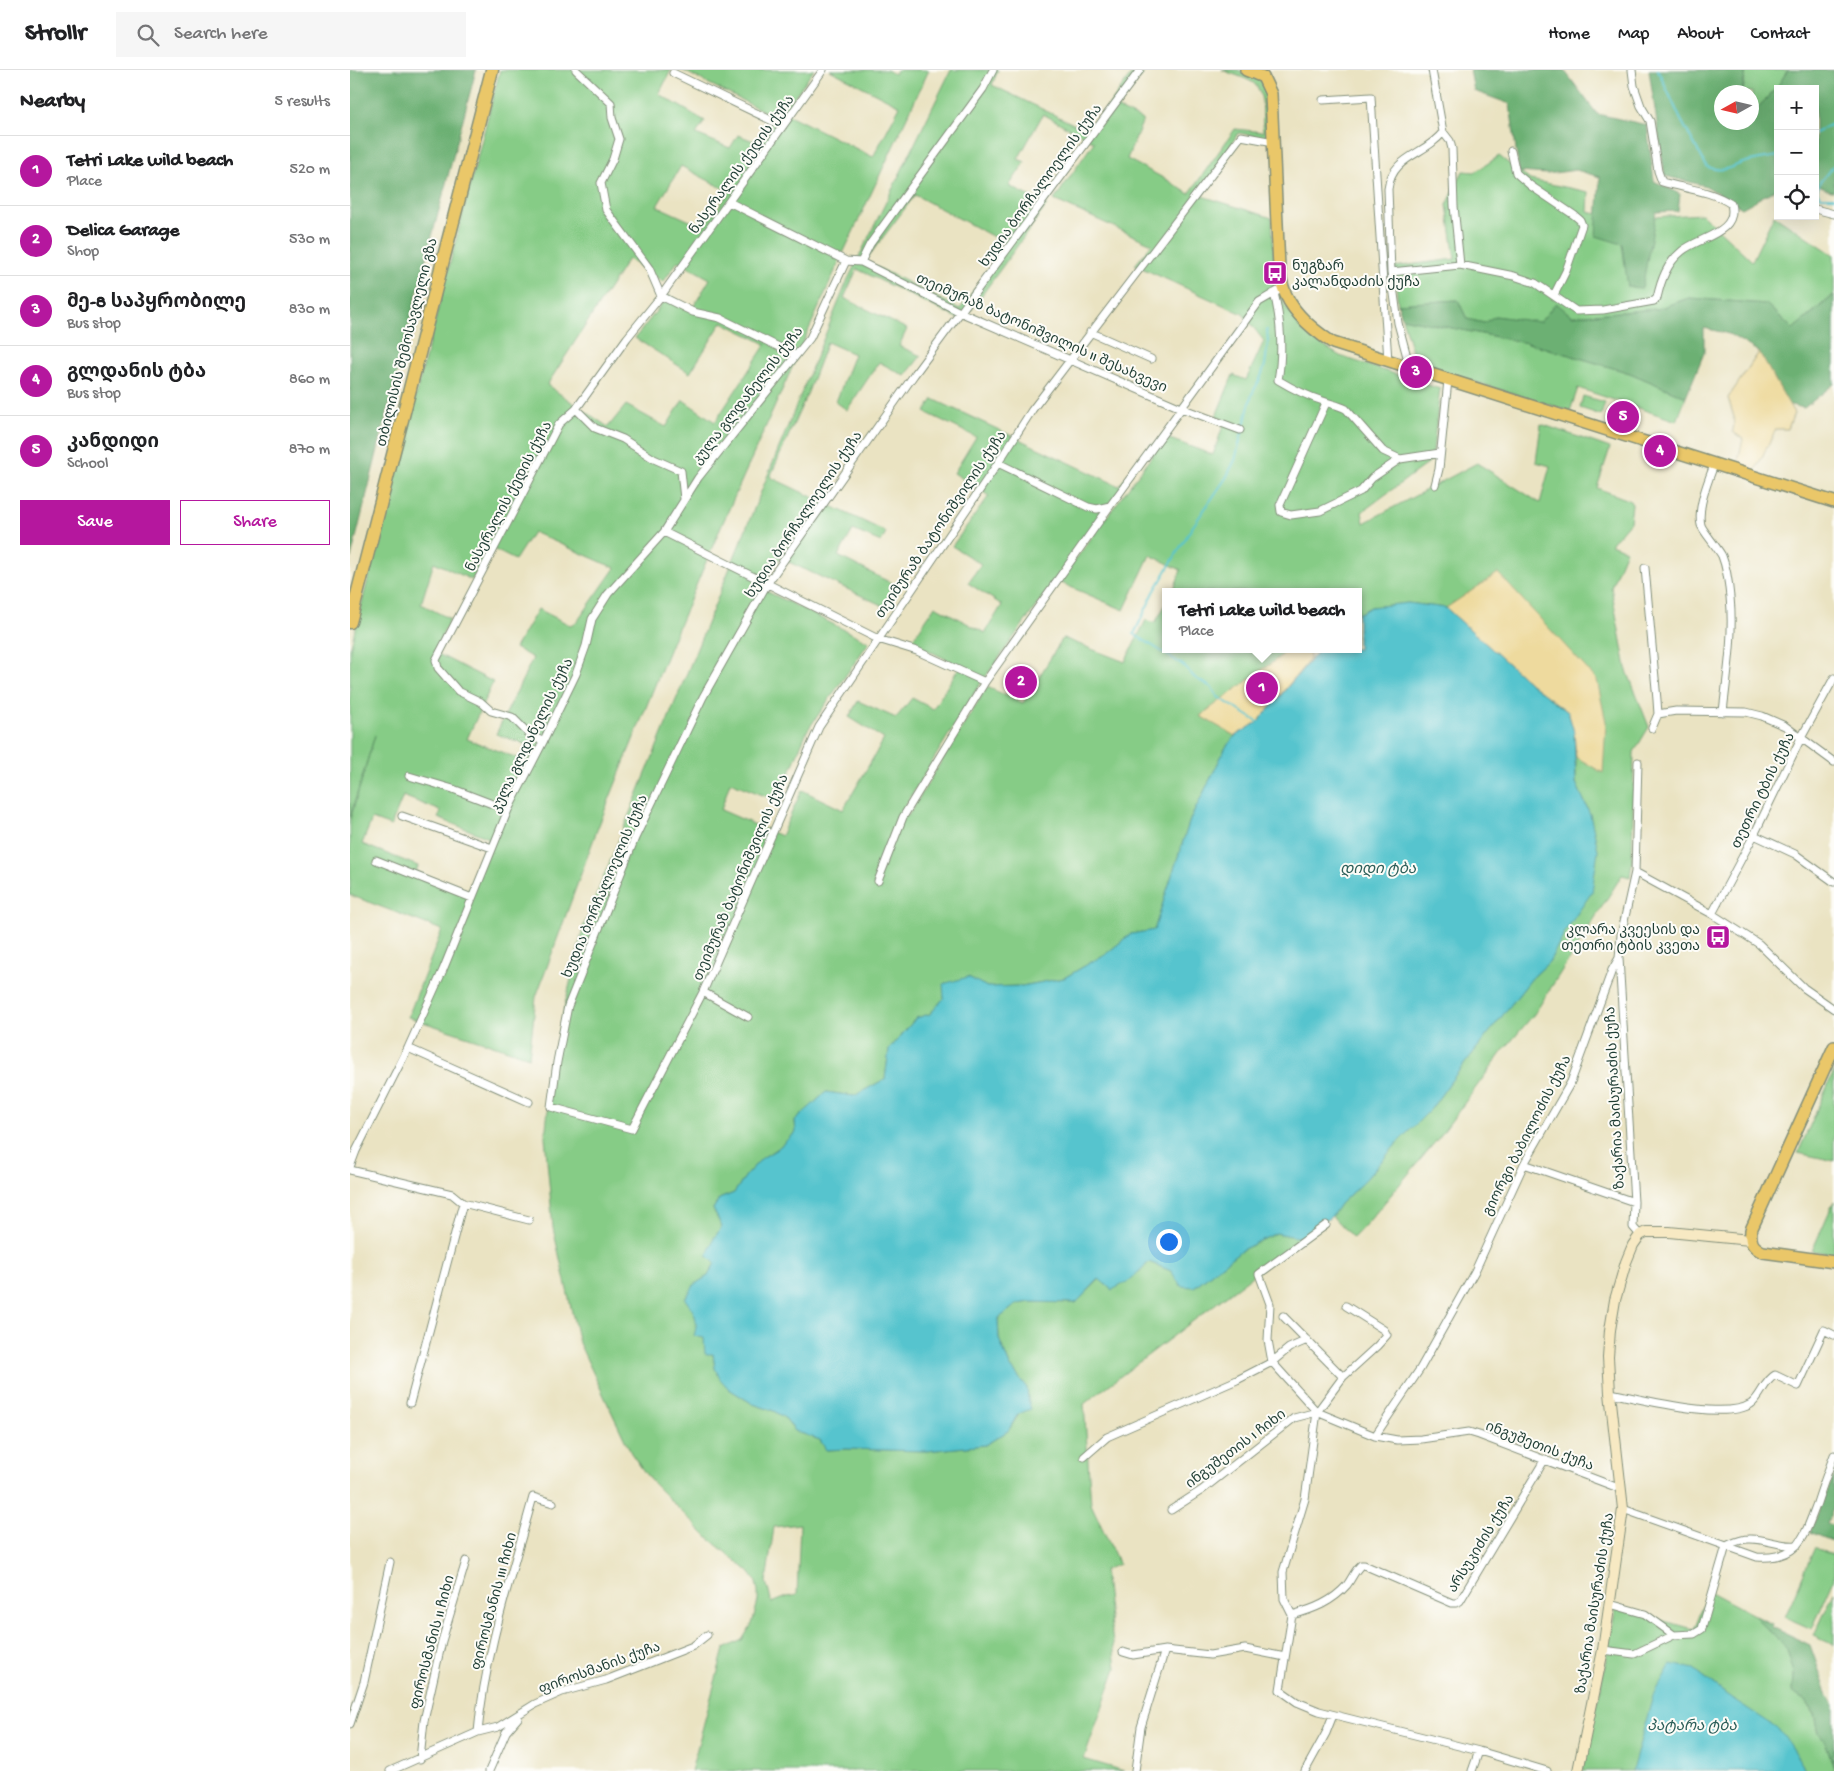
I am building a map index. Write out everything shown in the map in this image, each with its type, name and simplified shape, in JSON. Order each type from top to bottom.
[{"type":"highway","name":"თბილისის შემოსავლელი გზა","points":[[350,622],[492,70]]},
{"type":"main road","points":[[1246,70],[1265,73],[1271,94],[1279,291],[1311,329],[1333,343],[1834,502]]},
{"type":"main road","points":[[1834,1047],[1829,1063],[1751,1230],[1750,1240],[1755,1248],[1762,1252],[1834,1262]]},
{"type":"street","points":[[576,70],[610,102],[612,118],[619,139],[613,159],[601,183],[606,210],[649,268],[661,296],[694,312],[720,318],[795,356]]},
{"type":"street","name":"ნასერალის ქედის ქუჩა","points":[[543,742],[528,732],[512,717],[490,710],[481,702],[458,691],[438,668],[436,660],[531,481],[545,449],[559,424],[576,409],[627,338],[661,296],[823,70]]},
{"type":"street","points":[[729,202],[846,261],[861,262],[870,244],[983,89],[993,70]]},
{"type":"street","name":"ხუდია ბორჩალოელის ქუჩა","points":[[551,1107],[557,1062],[568,1006],[635,838],[703,697],[767,584],[914,375],[962,313],[1140,70]]},
{"type":"street","points":[[1432,70],[1444,132],[1450,141],[1452,149],[1454,206],[1460,265]]},
{"type":"street","points":[[1391,272],[1460,265],[1514,276],[1535,283],[1576,311],[1602,310],[1654,301],[1657,298],[1666,269],[1682,251],[1725,227],[1734,213],[1731,204],[1721,197],[1696,189],[1662,182],[1658,171],[1650,121],[1641,106],[1634,86],[1632,70]]},
{"type":"street","points":[[673,73],[783,126]]},
{"type":"street","points":[[1323,100],[1371,97],[1388,361]]},
{"type":"street","points":[[1410,368],[1398,323],[1391,272],[1389,179],[1400,163],[1438,139],[1444,132]]},
{"type":"street","name":"თეიმურაზ ბატონიშვილის ქუჩა","points":[[551,1107],[632,1129],[703,992],[819,727],[1032,410],[1240,136],[1274,142]]},
{"type":"street","points":[[1511,151],[1516,173],[1531,186],[1574,215],[1580,220],[1582,225],[1566,271],[1554,295]]},
{"type":"street","points":[[1819,210],[1834,214]]},
{"type":"street","name":"კულა გლდანელის ქუჩა","points":[[350,1168],[356,1151],[408,1048],[443,970],[508,810],[576,674],[586,646],[592,619],[608,594],[664,532],[684,499],[734,431],[810,338],[846,261]]},
{"type":"street","name":"თეიმურაზ ბატონიშვილის II შესახვევი","points":[[861,262],[962,313],[1181,408],[1240,430]]},
{"type":"street","points":[[1279,291],[1280,367],[1278,380],[1297,392],[1346,409],[1383,450],[1400,459]]},
{"type":"street","points":[[878,881],[903,817],[985,682],[1110,506],[1260,302],[1279,291]]},
{"type":"street","points":[[1090,332],[1151,359]]},
{"type":"street","points":[[1435,485],[1448,380]]},
{"type":"street","points":[[1326,403],[1280,505],[1281,512],[1291,515],[1320,511],[1361,491],[1372,478],[1400,459],[1440,453]]},
{"type":"street","points":[[576,409],[595,428],[623,439],[654,459],[681,471],[684,499]]},
{"type":"street","points":[[998,462],[1088,507],[1097,509],[1110,506]]},
{"type":"street","points":[[1714,465],[1706,485],[1700,513],[1701,526],[1711,537],[1723,557],[1730,598],[1730,643],[1723,712]]},
{"type":"street","points":[[664,532],[878,639],[916,651],[985,682]]},
{"type":"street","points":[[1645,568],[1658,714],[1652,728]]},
{"type":"street","name":"თეთრი ტბის ქუჩა","points":[[1712,914],[1754,835],[1801,738],[1834,678]]},
{"type":"street","points":[[1658,714],[1676,711],[1746,712],[1762,716],[1784,726],[1834,762]]},
{"type":"street","name":"გიორგი ბაბილოძის ქუჩა","points":[[1375,1436],[1420,1369],[1475,1271],[1524,1164],[1571,1082],[1612,970],[1619,958],[1621,935],[1635,872],[1638,762]]},
{"type":"street","points":[[409,776],[453,789],[508,810]]},
{"type":"street","points":[[402,816],[492,848]]},
{"type":"street","points":[[1754,835],[1795,854],[1834,882]]},
{"type":"street","points":[[376,860],[472,898]]},
{"type":"street","points":[[1635,872],[1712,914],[1760,944],[1804,988],[1834,1009]]},
{"type":"street","name":"ზაქარია მაისურაძის ქუჩა","points":[[1578,1771],[1603,1650],[1623,1510],[1610,1393],[1608,1357],[1610,1330],[1615,1300],[1626,1262],[1633,1245],[1640,1235],[1633,1227],[1634,1202],[1619,958]]},
{"type":"street","name":"თეიმურაზ ბატონიშვილის ქუჩა","points":[[703,992],[748,1017]]},
{"type":"street","points":[[408,1048],[529,1102]]},
{"type":"street","points":[[1524,1164],[1634,1202]]},
{"type":"street","points":[[350,1168],[452,1194],[463,1203],[528,1220]]},
{"type":"street","points":[[410,1403],[463,1203]]},
{"type":"street","points":[[1317,1412],[1272,1362],[1268,1340],[1270,1304],[1259,1274],[1326,1225]]},
{"type":"street","points":[[1640,1235],[1646,1232],[1669,1232],[1750,1240]]},
{"type":"street","points":[[1346,1306],[1384,1330],[1387,1335],[1342,1377],[1317,1412],[1305,1499],[1283,1572],[1284,1599],[1292,1615],[1280,1690],[1297,1702],[1318,1711],[1548,1771]]},
{"type":"street","points":[[1283,1316],[1342,1377]]},
{"type":"street","points":[[1610,1393],[1697,1410],[1739,1409],[1752,1403],[1770,1377],[1775,1375],[1798,1386],[1824,1330],[1834,1335]]},
{"type":"street","points":[[1084,1457],[1107,1437],[1236,1380],[1272,1362],[1289,1348],[1307,1340]]},
{"type":"street","name":"ინგუშეთის ქუჩა","points":[[1317,1412],[1375,1436],[1397,1440],[1413,1440],[1469,1432],[1621,1489]]},
{"type":"street","name":"ინგუშეთის I ჩიხი","points":[[1171,1510],[1202,1490],[1294,1418],[1317,1412]]},
{"type":"street","points":[[1623,1510],[1757,1558],[1772,1558],[1789,1552],[1804,1537],[1834,1455]]},
{"type":"street","name":"არსუკიძის ქუჩა","points":[[1292,1615],[1315,1609],[1332,1599],[1348,1584],[1361,1565],[1452,1602],[1460,1601],[1545,1459]]},
{"type":"street","name":"ფიროსმანის III ჩიხი","points":[[478,1732],[481,1698],[490,1657],[533,1497],[553,1503]]},
{"type":"street","points":[[1726,1546],[1740,1540],[1749,1539],[1786,1546],[1797,1545]]},
{"type":"street","points":[[1603,1650],[1634,1654],[1674,1635],[1690,1635],[1702,1629],[1726,1546]]},
{"type":"street","name":"ფიროსმანის II ჩიხი","points":[[420,1759],[424,1721],[440,1650],[466,1561]]},
{"type":"street","points":[[350,1724],[364,1682],[390,1562]]},
{"type":"street","points":[[1610,1604],[1645,1614],[1674,1635]]},
{"type":"street","name":"ფიროსმანის ქუჩა","points":[[390,1771],[478,1732],[498,1728],[535,1704],[562,1692],[606,1680],[694,1646],[707,1635]]},
{"type":"street","points":[[1123,1652],[1133,1655],[1165,1650],[1210,1654],[1245,1649],[1285,1657]]},
{"type":"street","points":[[1135,1771],[1142,1727],[1165,1650]]},
{"type":"street","points":[[489,1771],[506,1732],[521,1714]]},
{"type":"street","points":[[1304,1771],[1326,1732],[1333,1715]]},
{"type":"street","points":[[1472,1771],[1479,1752]]},
{"type":"green space","points":[[350,70],[476,70],[412,312],[350,562]]},
{"type":"green space","points":[[500,70],[671,70],[659,94],[705,121],[696,134],[730,148],[738,135],[759,143],[773,116],[682,70],[814,70],[783,112],[873,157],[900,106],[830,70],[887,70],[894,74],[897,70],[929,70],[839,262],[717,536],[673,640],[597,830],[536,997],[529,1057],[408,1017],[442,930],[350,895],[350,820],[375,735],[350,817],[350,649]],"holes":[[[681,166],[730,192],[703,227],[657,206]],[[628,259],[663,282],[678,261],[710,279],[692,309],[669,295],[635,338],[690,373],[722,322],[766,344],[715,422],[683,400],[666,427],[626,405],[608,427],[547,385]],[[533,532],[615,568],[577,622],[570,625],[538,609],[515,648],[533,658],[496,734],[531,746],[525,761],[467,739],[493,682],[434,652],[450,619],[421,604],[434,562],[472,580],[489,547],[515,560]],[[403,796],[441,811],[438,818],[489,838],[468,893],[416,872],[418,866],[362,844],[372,819],[391,826]]]},
{"type":"green space","points":[[951,70],[998,70],[992,85],[1090,132],[1134,70],[1146,70],[1117,108],[1143,120],[1127,159],[1189,194],[1235,129],[1263,132],[1261,98],[1256,86],[1249,80],[1222,70],[1238,70],[1261,79],[1266,90],[1268,138],[1238,133],[1202,196],[1272,218],[1275,278],[1284,304],[1309,337],[1340,356],[1440,389],[1432,460],[1362,512],[1364,523],[1477,463],[1540,503],[1550,466],[1536,462],[1541,424],[1610,448],[1597,488],[1629,500],[1632,504],[1630,522],[1611,544],[1626,550],[1611,587],[1626,668],[1649,727],[1634,752],[1632,862],[1630,877],[1622,875],[1535,1013],[1502,1052],[1441,1135],[1353,1238],[1332,1216],[1340,1204],[1431,1109],[1532,978],[1549,962],[1566,930],[1590,814],[1576,783],[1576,757],[1532,685],[1446,608],[1408,603],[1371,607],[1362,612],[1362,588],[1174,588],[1181,570],[1150,555],[1124,610],[1059,582],[1154,453],[1148,450],[976,690],[902,811],[908,816],[987,687],[1023,703],[1063,638],[1125,662],[1146,620],[1155,623],[1162,611],[1162,653],[1285,653],[1201,716],[1235,736],[1226,747],[1190,820],[1154,931],[1131,934],[1107,953],[1064,978],[1022,986],[987,987],[968,977],[944,998],[930,1014],[916,1018],[889,1050],[885,1079],[854,1096],[826,1092],[795,1121],[796,1132],[777,1149],[762,1158],[747,1174],[734,1193],[719,1199],[713,1209],[722,1227],[714,1238],[715,1263],[708,1276],[695,1284],[685,1299],[693,1310],[713,1354],[715,1368],[729,1389],[753,1404],[774,1411],[786,1419],[795,1431],[820,1440],[827,1450],[926,1451],[985,1445],[1008,1431],[1028,1400],[1027,1388],[1010,1366],[999,1339],[998,1319],[1017,1304],[1031,1302],[1076,1303],[1100,1279],[1141,1271],[1149,1262],[1171,1271],[1181,1285],[1194,1287],[1240,1251],[1276,1233],[1302,1238],[1084,1404],[1091,1504],[1119,1564],[1104,1570],[1116,1668],[1084,1759],[1124,1771],[691,1771],[724,1649],[742,1640],[752,1624],[758,1601],[758,1591],[755,1579],[748,1571],[707,1537],[650,1480],[631,1453],[579,1343],[553,1228],[545,1137],[553,1064],[584,925],[848,279]],"holes":[[[1043,114],[1094,142],[1054,200],[1152,244],[1135,265],[1243,314],[1264,341],[1246,380],[1233,375],[1216,416],[1225,420],[1213,455],[1167,438],[1161,447],[1151,444],[1119,486],[933,399],[925,412],[976,437],[954,473],[989,496],[952,546],[981,564],[968,583],[1002,605],[985,633],[935,606],[911,642],[960,666],[933,709],[912,698],[896,718],[858,701],[849,717],[884,739],[843,810],[802,790],[781,836],[721,810],[730,782],[778,801],[807,731],[869,642],[760,588],[780,558],[888,608],[901,588],[838,556],[853,530],[881,542],[886,532],[770,477],[808,392],[827,342],[854,354],[836,402],[847,410],[879,362],[905,376],[921,356],[899,346],[907,329],[844,298],[857,269],[963,321],[1047,205],[1009,186],[1025,162],[1018,159]],[[915,195],[1007,244],[960,309],[865,261]],[[800,1524],[797,1595],[772,1603],[766,1582],[774,1527]]]},
{"type":"green space","points":[[1470,70],[1564,70],[1597,114],[1647,125],[1654,181],[1680,194],[1678,211],[1656,212],[1642,288],[1628,287],[1622,244],[1596,236],[1600,177],[1576,170],[1547,174],[1519,172],[1510,104],[1474,91]]},
{"type":"green space","points":[[1649,70],[1746,70],[1743,85],[1714,85],[1714,130],[1759,130],[1759,106],[1774,90],[1774,190],[1742,208],[1706,186],[1665,176]]},
{"type":"green space","points":[[1746,70],[1788,70],[1778,85],[1774,85],[1774,90],[1759,106],[1759,85],[1744,85]]},
{"type":"green space","points":[[1788,70],[1834,70],[1834,191],[1819,185],[1819,85],[1778,85]]},
{"type":"green space","points":[[1499,156],[1530,180],[1589,192],[1588,212],[1621,219],[1702,214],[1752,261],[1774,215],[1774,220],[1782,220],[1834,255],[1834,294],[1793,329],[1766,304],[1689,298],[1657,309],[1571,316],[1540,323],[1495,316],[1484,323],[1467,319],[1458,300],[1398,304],[1394,267],[1455,259],[1447,205],[1463,171],[1475,172]]},
{"type":"green space","points":[[1834,295],[1834,384],[1804,408],[1787,404],[1759,352],[1729,334],[1704,328],[1704,353],[1686,397],[1630,373],[1532,344],[1402,318],[1398,304],[1458,300],[1467,319],[1484,323],[1495,316],[1540,322],[1556,303],[1572,316],[1657,309],[1689,298],[1766,304],[1793,329]]},
{"type":"green space","points":[[1402,318],[1532,344],[1630,373],[1686,397],[1677,421],[1578,388],[1570,411],[1416,364]]},
{"type":"green space","points":[[1583,396],[1605,402],[1601,415],[1580,408]]},
{"type":"green space","points":[[1834,1071],[1834,1161],[1798,1153]]},
{"type":"green space","points":[[1834,1201],[1834,1254],[1812,1251]]},
{"type":"green space","points":[[1834,1475],[1834,1507],[1827,1523],[1834,1526],[1834,1542],[1810,1532]]},
{"type":"green space","points":[[1815,1547],[1834,1555],[1834,1579],[1812,1629],[1785,1617]]},
{"type":"green space","points":[[1709,1591],[1752,1614],[1787,1649],[1794,1673],[1793,1693],[1806,1701],[1815,1715],[1819,1733],[1825,1741],[1834,1768],[1831,1771],[1805,1771],[1802,1764],[1727,1695],[1694,1669],[1633,1771],[1582,1771],[1616,1607],[1694,1629]]},
{"type":"green space","points":[[1834,1592],[1834,1645],[1814,1636]]},
{"type":"green space","points":[[1752,1614],[1772,1624],[1772,1627],[1810,1645],[1828,1696],[1834,1705],[1834,1766],[1825,1741],[1819,1733],[1815,1714],[1806,1701],[1793,1693],[1794,1673],[1787,1649]]},
{"type":"sand","points":[[1759,352],[1794,413],[1788,429],[1776,429],[1754,473],[1737,465],[1743,439],[1733,432],[1734,417],[1728,398]]},
{"type":"sand","points":[[1498,573],[1597,680],[1606,722],[1603,773],[1576,757],[1574,732],[1568,712],[1532,685],[1446,608]]},
{"type":"sand","points":[[1285,653],[1309,653],[1310,659],[1258,722],[1235,736],[1200,716]]},
{"type":"water","name":"დიდი ტბა","points":[[1408,603],[1446,608],[1532,685],[1568,712],[1574,732],[1576,783],[1590,814],[1598,850],[1592,892],[1566,930],[1549,962],[1532,978],[1431,1109],[1340,1204],[1332,1216],[1302,1238],[1276,1233],[1240,1251],[1194,1287],[1181,1286],[1171,1271],[1149,1262],[1129,1281],[1112,1290],[1099,1279],[1076,1303],[1031,1302],[1017,1304],[998,1319],[999,1339],[1010,1366],[1027,1388],[1031,1409],[1018,1414],[1008,1431],[985,1445],[926,1451],[826,1450],[820,1440],[795,1431],[786,1419],[774,1411],[753,1404],[729,1389],[720,1379],[715,1368],[713,1354],[705,1354],[704,1338],[694,1336],[695,1316],[685,1299],[695,1284],[708,1276],[715,1263],[707,1255],[714,1238],[722,1227],[713,1209],[719,1199],[734,1193],[747,1174],[762,1158],[777,1149],[796,1132],[795,1121],[826,1092],[854,1096],[885,1079],[889,1050],[916,1018],[930,1014],[944,998],[943,984],[968,977],[987,987],[1022,986],[1064,978],[1107,953],[1131,934],[1154,930],[1190,820],[1226,747],[1235,736],[1258,722],[1317,653],[1362,653],[1362,612],[1371,607]]},
{"type":"water","name":"პატარა ტბა","points":[[1671,1664],[1694,1669],[1727,1695],[1779,1729],[1805,1771],[1632,1771],[1653,1696]]},
{"type":"waterway","points":[[1658,70],[1681,120],[1707,167],[1727,169],[1750,161],[1774,157]]},
{"type":"waterway","points":[[1819,131],[1832,124],[1834,126]]},
{"type":"waterway","points":[[1834,165],[1820,182],[1817,191],[1821,197],[1834,197]]},
{"type":"waterway","points":[[1162,652],[1134,634],[1154,592],[1191,529],[1226,478],[1235,460],[1252,394],[1265,365],[1268,342],[1267,330]]},
{"type":"waterway","points":[[1164,653],[1183,665],[1195,678],[1211,687],[1218,697],[1258,722]]},
{"type":"place","name":"ნუგზარ კალანდაძის ქუჩა","points":[[1275,273]]},
{"type":"place","name":"მე-8 საპყრობილე","points":[[1416,372]]},
{"type":"place","name":"კანდიდი","points":[[1623,417]]},
{"type":"place","name":"გლდანის ტბა","points":[[1660,451]]},
{"type":"place","name":"Delica Garage","points":[[1021,682]]},
{"type":"place","name":"Tetri Lake wild beach","points":[[1262,688]]},
{"type":"place","name":"კლარა კვეესის და თეთრი ტბის კვეთა","points":[[1718,937]]}]
